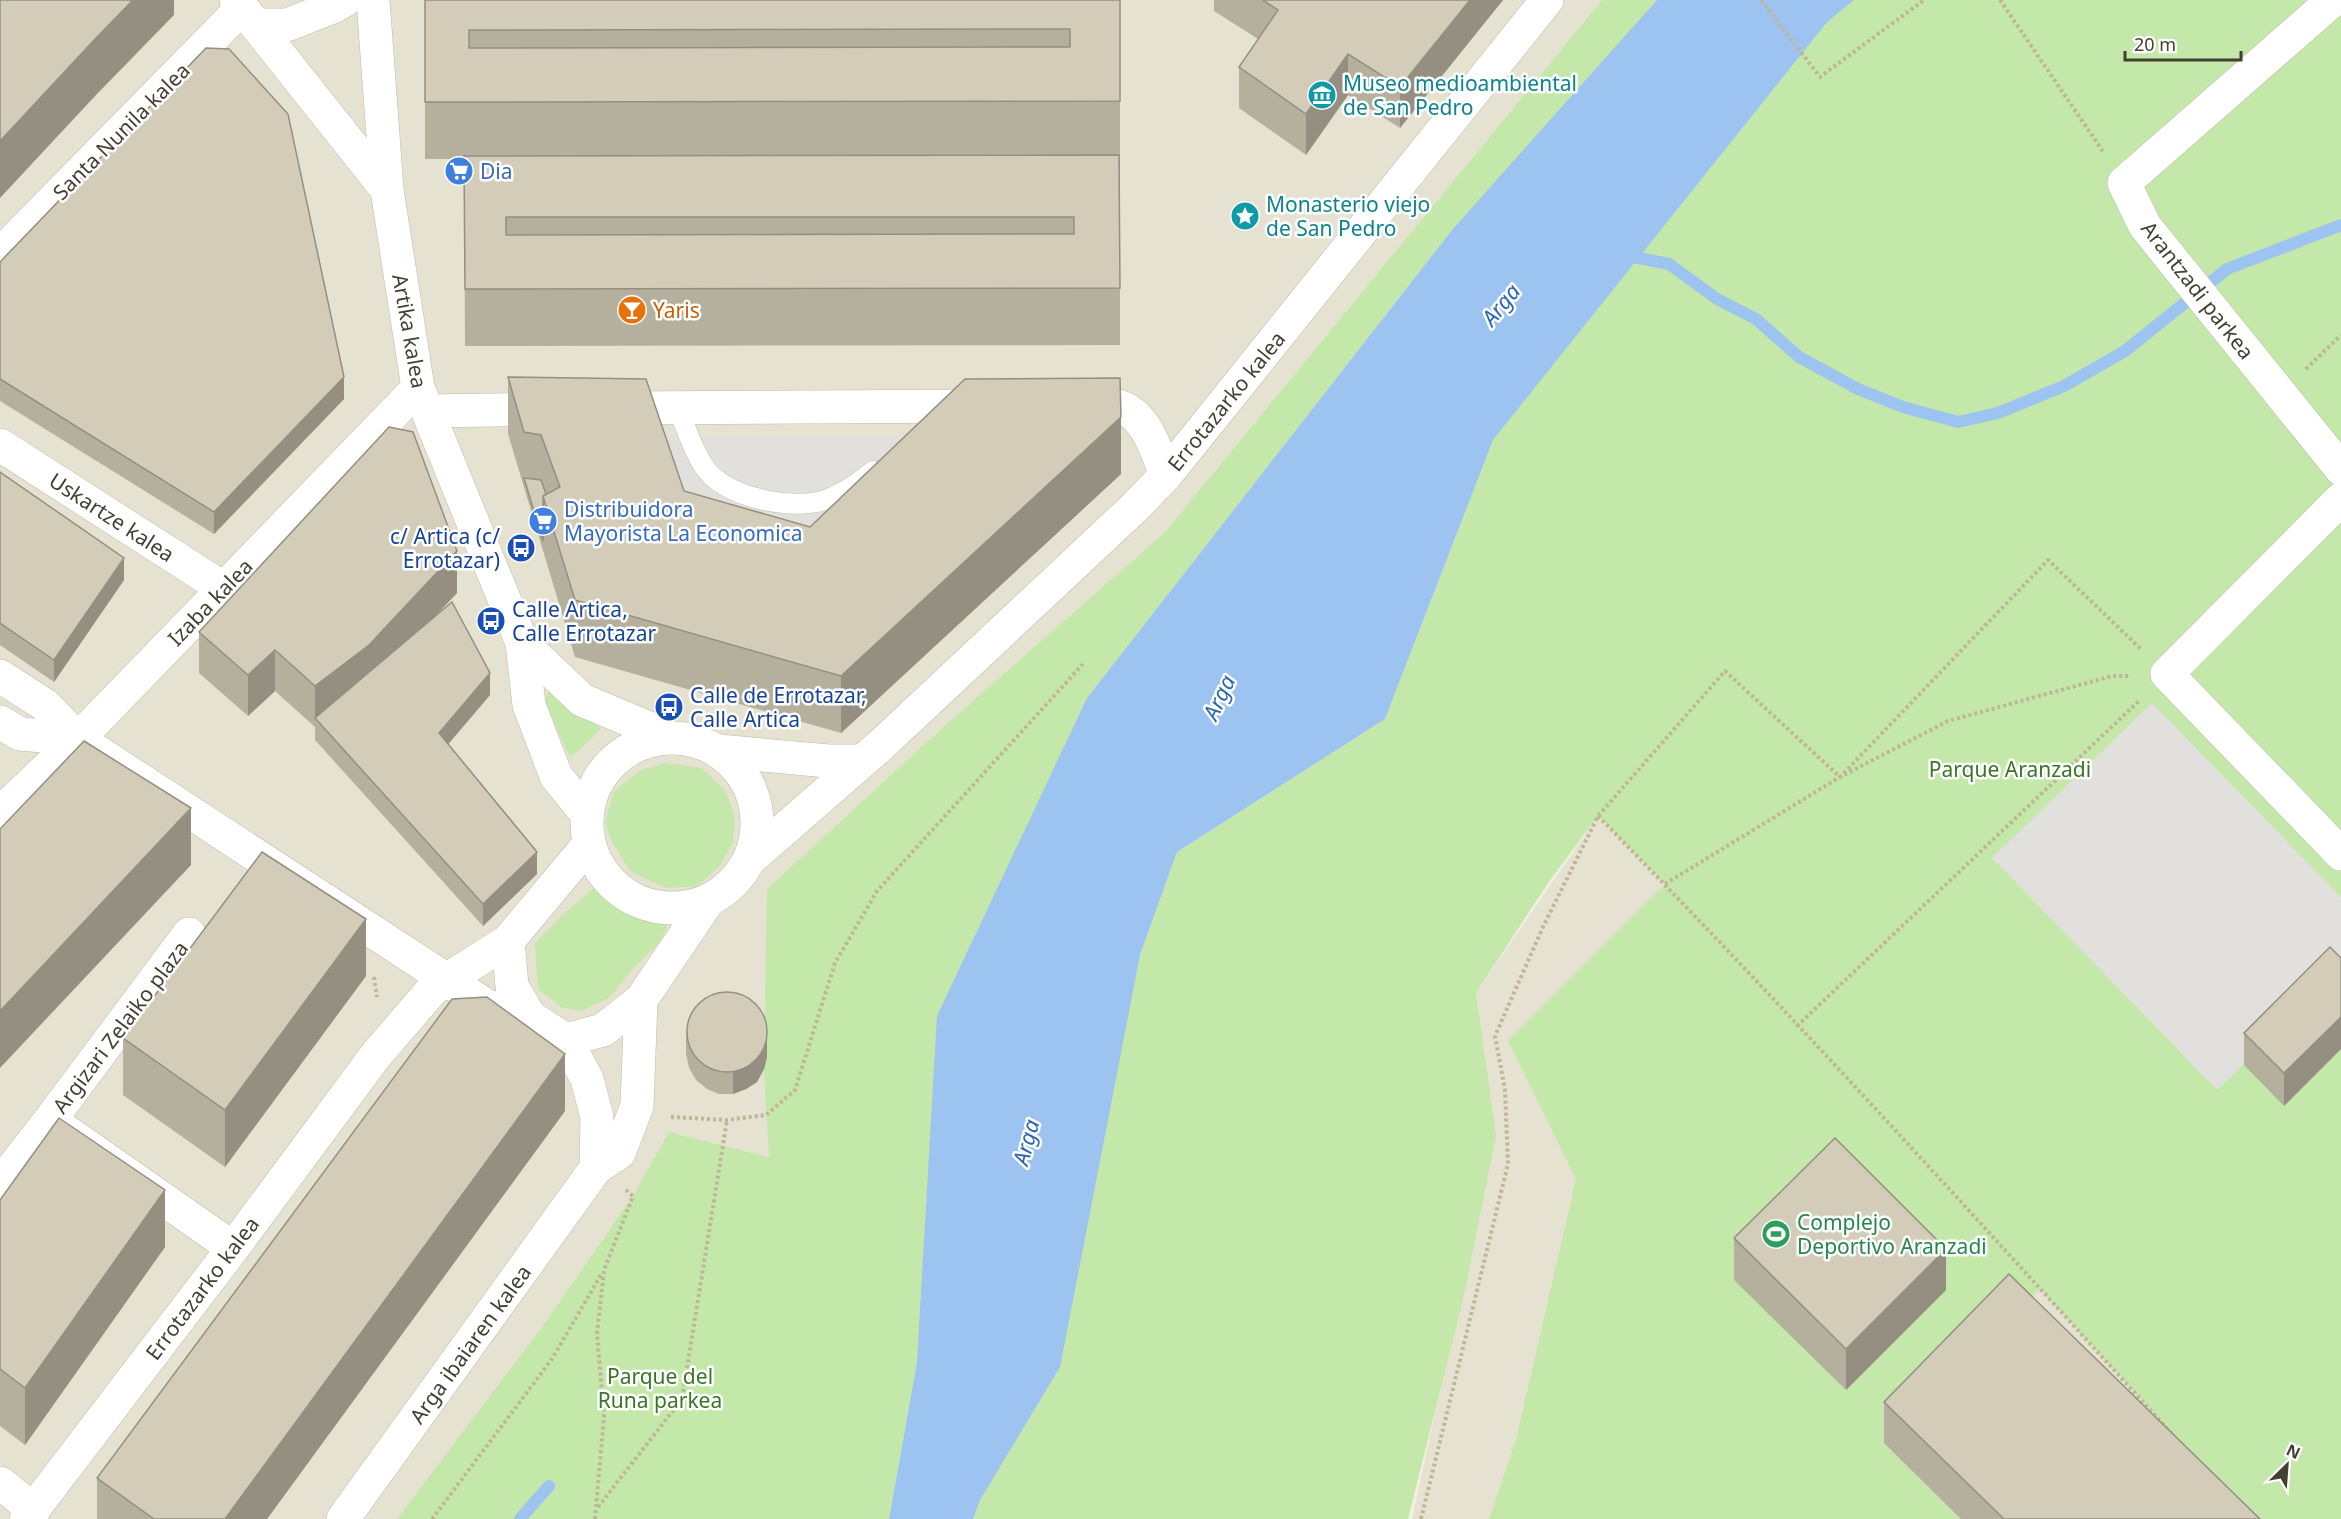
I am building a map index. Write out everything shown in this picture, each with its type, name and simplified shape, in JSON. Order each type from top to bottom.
[{"type":"street","points":[[245,11],[287,25],[345,0]]},
{"type":"street","name":"Artika kalea","points":[[373,0],[387,190],[423,399],[522,643],[529,705],[556,776],[587,829]]},
{"type":"street","name":"Errotazarko kalea","points":[[750,859],[862,761],[1135,507],[1166,475],[1547,0]]},
{"type":"street","points":[[2124,183],[2333,0]]},
{"type":"street","points":[[245,11],[387,190]]},
{"type":"street","name":"Santa Nunila kalea","points":[[0,254],[245,11]]},
{"type":"street","name":"Arantzadi parkea","points":[[2124,183],[2145,226],[2341,469]]},
{"type":"street","points":[[423,399],[927,415],[1006,406]]},
{"type":"street","name":"Izaba kalea","points":[[0,813],[78,739],[223,588],[423,399]]},
{"type":"street","points":[[1042,405],[1114,404],[1135,413],[1149,433],[1166,475]]},
{"type":"street","name":"Uskartze kalea","points":[[0,445],[223,588]]},
{"type":"street","points":[[2341,499],[2167,674],[2341,854]]},
{"type":"street","name":"Artika kalea","points":[[522,643],[582,700],[670,737]]},
{"type":"street","points":[[0,676],[45,705],[78,739],[487,1006],[530,1017],[566,1040],[587,1079],[597,1117],[596,1168]]},
{"type":"street","points":[[0,722],[20,734],[78,739]]},
{"type":"street","points":[[670,737],[695,740],[718,751],[741,771],[754,799],[758,830],[750,859],[733,884],[708,901],[679,909],[649,906],[622,893],[601,871],[587,829],[595,784],[614,760],[639,743],[670,737]]},
{"type":"street","points":[[718,751],[828,761],[862,761]]},
{"type":"street","name":"Errotazarko kalea","points":[[30,1514],[233,1248],[376,1055],[432,990],[508,941],[587,829]]},
{"type":"street","points":[[566,1040],[603,1030],[641,1000],[708,901]]},
{"type":"street","name":"Argizari Zelaiko plaza","points":[[0,1184],[189,934]]},
{"type":"street","points":[[508,941],[512,986],[530,1017]]},
{"type":"street","name":"Arga ibaiaren kalea","points":[[344,1519],[596,1168],[619,1152],[637,1106],[641,1000]]},
{"type":"street","points":[[376,1055],[449,1028],[501,1026],[530,1017]]},
{"type":"street","name":"Argizari Zelaiko plaza","points":[[50,1120],[233,1248]]},
{"type":"street","points":[[0,1483],[30,1514]]},
{"type":"lane","points":[[677,407],[708,473],[724,486],[750,496],[789,505],[828,500],[854,486],[888,460]]},
{"type":"path","points":[[1761,0],[1820,77],[1924,0]]},
{"type":"path","points":[[2000,0],[2124,183]]},
{"type":"path","points":[[2280,395],[2341,335]]},
{"type":"path","points":[[1840,777],[2048,560],[2167,674]]},
{"type":"path","points":[[667,1117],[727,1120],[766,1114],[795,1090],[836,963],[877,891],[1083,664]]},
{"type":"path","points":[[1421,1519],[1508,1164],[1505,1090],[1495,1036],[1543,927],[1598,816],[1725,671],[1840,777]]},
{"type":"path","points":[[1665,884],[1840,777],[1948,721],[2112,676],[2167,674]]},
{"type":"path","points":[[1797,1026],[2167,674]]},
{"type":"path","points":[[1598,816],[1665,884],[1797,1026],[2177,1439]]},
{"type":"path","points":[[597,1508],[682,1399],[727,1120]]},
{"type":"path","points":[[432,1519],[552,1359],[604,1270],[633,1196],[625,1189]]},
{"type":"path","points":[[595,1519],[604,1417],[597,1334],[604,1270]]},
{"type":"shaded area","points":[[0,0],[1602,0],[1165,532],[942,728],[767,889],[804,1519],[0,1519]]},
{"type":"shaded area","points":[[646,436],[965,436],[810,584],[684,548]]},
{"type":"shaded area","points":[[2152,703],[2341,897],[2341,969],[2217,1090],[1992,858]]},
{"type":"shaded area","name":"Complejo Deportivo Aranzadi","points":[[1598,816],[1818,1034],[2269,1519],[1412,1519],[1492,1154],[1476,993]]},
{"type":"green space","name":"Parque del Runa parkea","points":[[1602,0],[1659,0],[1452,230],[1087,698],[917,1362],[889,1519],[397,1519],[543,1326],[633,1196],[669,1132],[769,1157],[764,1069],[767,889],[942,728],[1165,532]]},
{"type":"green space","name":"Parque Aranzadi","points":[[1854,0],[2341,0],[2341,1519],[2250,1519],[2040,1289],[2009,1315],[2217,1519],[1489,1519],[1516,1440],[1576,1179],[1508,1041],[1665,884],[1598,816],[1550,880],[1476,993],[1496,1136],[1462,1304],[1408,1519],[973,1519],[1140,955],[1177,852],[1385,719],[1493,440],[1827,21]]},
{"type":"green space","points":[[550,688],[601,728],[570,757],[544,702]]},
{"type":"green space","points":[[666,763],[701,768],[725,790],[735,818],[733,842],[720,866],[697,886],[666,888],[631,872],[612,842],[605,822],[614,791],[641,770]]},
{"type":"green space","points":[[594,888],[630,908],[669,922],[660,942],[632,970],[609,998],[581,1011],[561,1007],[538,989],[535,943],[561,916]]},
{"type":"water","name":"Arga","points":[[1657,0],[1854,0],[1827,22],[1493,440],[1385,719],[1177,852],[1140,955],[1060,1367],[980,1500],[973,1519],[889,1519],[917,1362],[937,1016],[1087,698],[1452,230]]},
{"type":"building","points":[[0,0],[133,0],[0,141]]},
{"type":"building","points":[[425,0],[1120,0],[1120,101],[425,102]],"holes":[[[1070,29],[1070,47],[469,48],[469,30]]]},
{"type":"building","points":[[1263,0],[1470,0],[1400,87],[1348,54],[1306,114],[1239,67],[1278,10]]},
{"type":"building","points":[[206,48],[229,49],[288,114],[344,377],[214,512],[0,379],[0,262]]},
{"type":"building","points":[[1119,155],[1120,288],[465,289],[464,156]],"holes":[[[506,217],[1074,217],[1074,234],[506,235]]]},
{"type":"building","points":[[508,377],[646,379],[684,491],[810,527],[965,379],[1120,378],[1121,417],[841,676],[575,600],[543,496],[560,487],[541,435],[524,432]]},
{"type":"building","points":[[389,427],[413,432],[457,551],[369,645],[315,686],[275,650],[248,675],[199,632]]},
{"type":"building","points":[[0,472],[124,558],[54,660],[0,623]]},
{"type":"building","points":[[524,478],[541,480],[546,494],[543,496],[543,541]]},
{"type":"building","points":[[452,602],[490,673],[439,733],[537,852],[483,904],[315,718]]},
{"type":"building","points":[[84,741],[191,808],[0,1011],[0,829]]},
{"type":"building","points":[[262,852],[366,919],[225,1110],[123,1038]]},
{"type":"building","points":[[2330,947],[2341,958],[2341,1017],[2284,1073],[2244,1033]]},
{"type":"building","points":[[727,992],[742,995],[755,1004],[764,1017],[767,1032],[764,1047],[755,1060],[742,1069],[727,1072],[712,1069],[699,1060],[690,1047],[687,1032],[690,1017],[699,1004],[712,995]]},
{"type":"building","points":[[487,997],[565,1054],[225,1519],[154,1519],[97,1478],[452,999]]},
{"type":"building","points":[[59,1118],[165,1190],[25,1388],[0,1369],[0,1200]]},
{"type":"building","points":[[1835,1138],[1946,1249],[1846,1349],[1734,1238]]},
{"type":"building","points":[[2009,1274],[2260,1519],[2004,1519],[1884,1402]]},
{"type":"waterway","points":[[1624,257],[1669,264],[1717,299],[1756,319],[1799,357],[1858,389],[1903,407],[1958,422],[1998,413],[2064,386],[2125,351],[2227,269],[2341,225]]},
{"type":"waterway","points":[[520,1519],[549,1486]]},
{"type":"place","name":"Museo medioambiental de San Pedro","points":[[1322,95]]},
{"type":"place","name":"Dia","points":[[459,171]]},
{"type":"place","name":"Monasterio viejo de San Pedro","points":[[1245,216]]},
{"type":"place","name":"Yaris","points":[[632,310]]},
{"type":"place","name":"Distribuidora Mayorista La Economica","points":[[543,521]]},
{"type":"place","name":"c/ Artica (c/ Errotazar)","points":[[521,548]]},
{"type":"place","name":"Calle Artica, Calle Errotazar","points":[[491,621]]},
{"type":"place","name":"Calle de Errotazar, Calle Artica","points":[[669,707]]},
{"type":"place","name":"Complejo Deportivo Aranzadi","points":[[1776,1234]]}]
